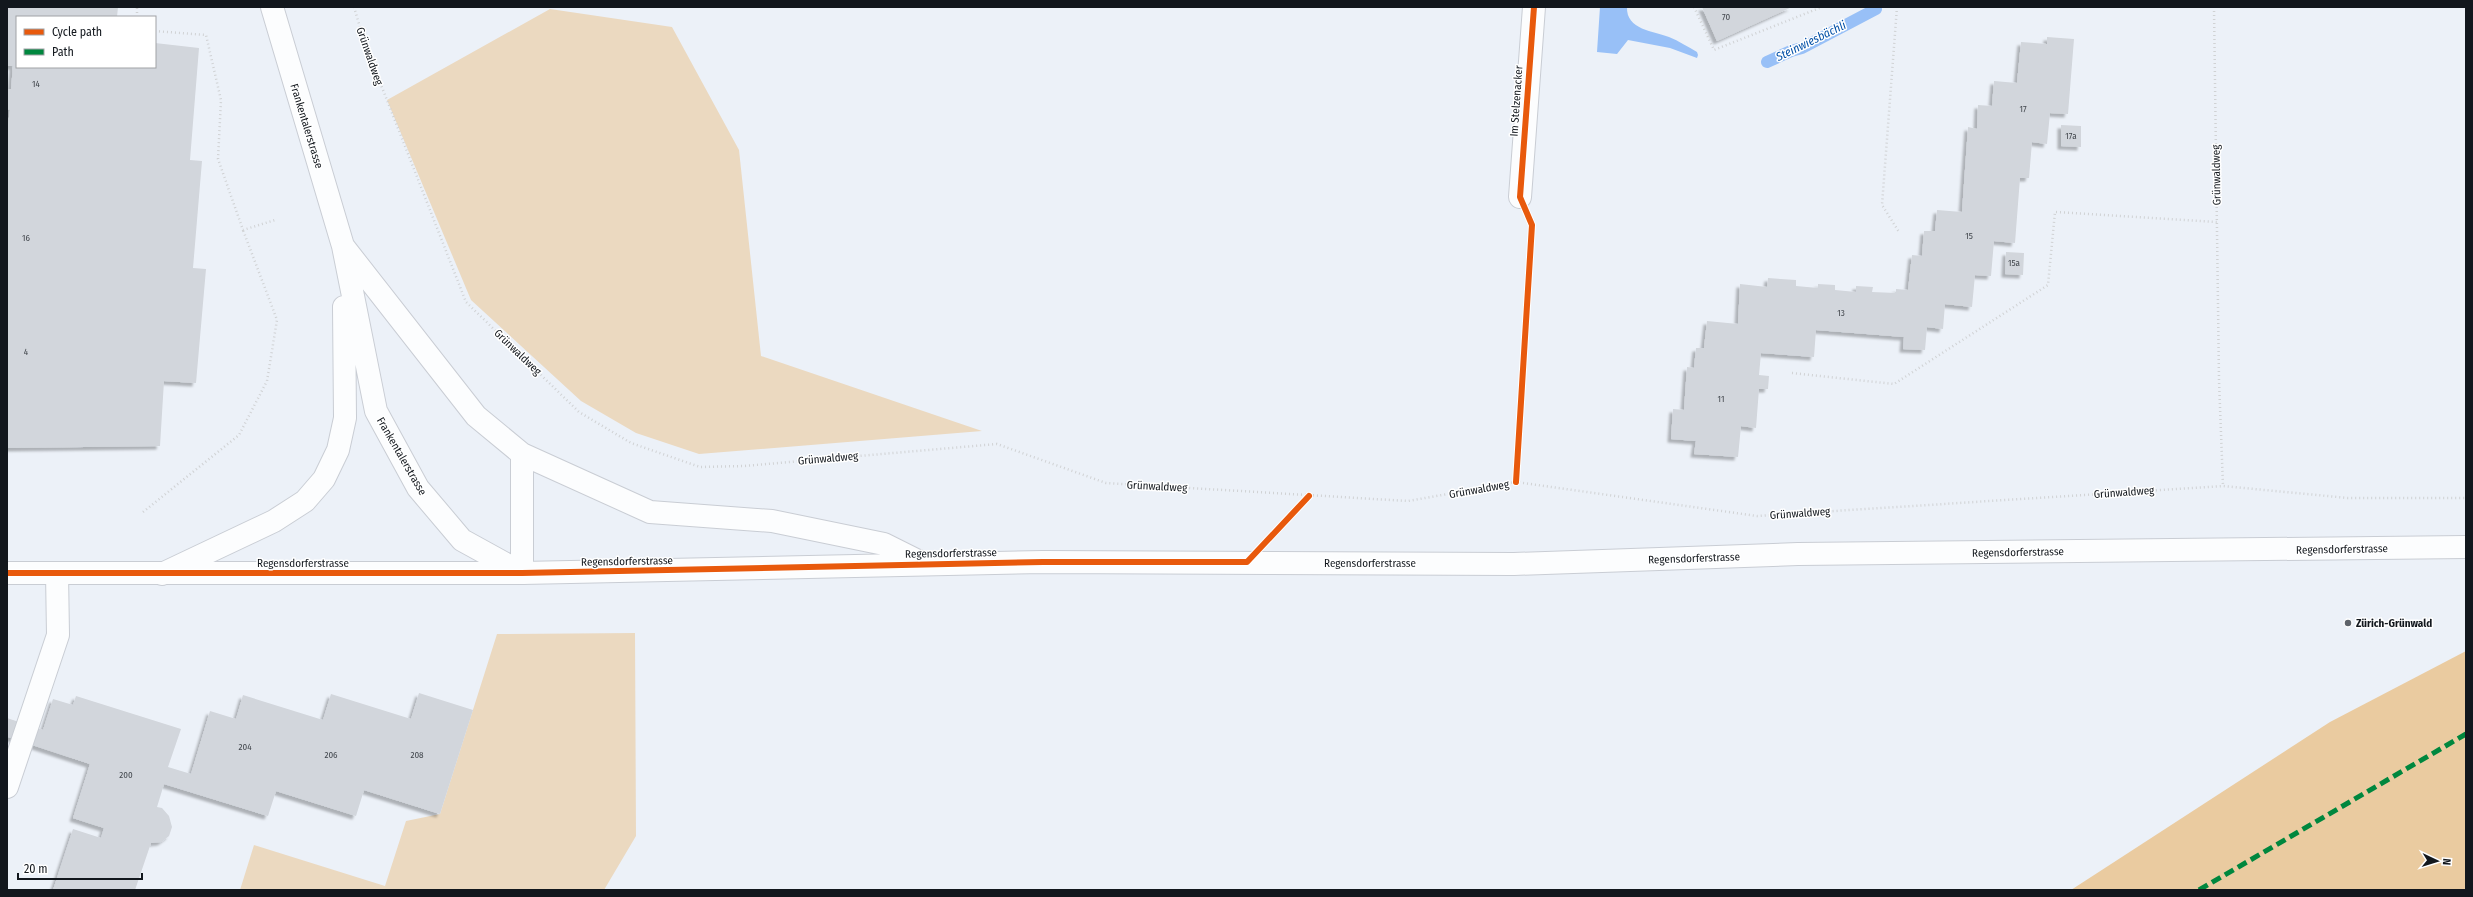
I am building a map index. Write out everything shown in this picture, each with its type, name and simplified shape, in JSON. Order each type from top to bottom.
[{"type":"main road","name":"Frankentalerstrasse","points":[[272,7],[343,246],[376,412],[418,488],[462,540],[522,573]]},
{"type":"main road","name":"Im Stelzenacker","points":[[1520,197],[1534,7]]},
{"type":"main road","name":"Frankentalerstrasse","points":[[343,246],[476,416],[522,454]]},
{"type":"main road","points":[[162,574],[274,521],[305,501],[324,478],[338,450],[345,418],[346,385],[343,246]]},
{"type":"main road","points":[[522,454],[522,573]]},
{"type":"main road","name":"Regensdorferstrasse","points":[[522,454],[650,512],[772,521],[884,544],[923,564]]},
{"type":"main road","name":"Regensdorferstrasse","points":[[7,572],[162,574],[522,573],[1058,562],[1514,564],[1798,554],[2466,547]]},
{"type":"main road","points":[[7,787],[58,635],[57,573]]},
{"type":"path","points":[[1694,7],[1714,50],[1822,7]]},
{"type":"path","points":[[1897,7],[1882,205],[1899,232]]},
{"type":"path","points":[[143,512],[239,435],[267,381],[277,320],[218,158],[221,100],[206,35],[156,31]]},
{"type":"path","points":[[1792,373],[1894,384],[2048,285],[2055,212],[2217,222]]},
{"type":"path","points":[[243,230],[275,220]]},
{"type":"path","points":[[1304,501],[1309,496]]},
{"type":"shaded area","points":[[550,9],[672,27],[739,150],[761,356],[982,431],[699,454],[636,433],[581,401],[471,300],[387,100]]},
{"type":"shaded area","points":[[635,633],[636,836],[604,890],[240,890],[254,845],[385,886],[406,821],[440,814],[497,634]]},
{"type":"shaded area","points":[[2466,651],[2466,890],[2071,890],[2330,722]]},
{"type":"water","points":[[1600,7],[1627,7],[1628,15],[1631,21],[1636,25],[1680,42],[1697,52],[1697,58],[1670,48],[1628,40],[1617,54],[1597,52]]},
{"type":"building","points":[[7,7],[118,7],[117,16],[16,16],[16,68],[156,68],[156,43],[199,48],[190,160],[202,161],[193,268],[206,269],[196,383],[164,381],[160,446],[7,448],[7,132],[10,110],[7,109],[7,89],[11,89],[13,66],[7,66]]},
{"type":"building","points":[[1702,7],[1792,7],[1717,41]]},
{"type":"building","points":[[2047,37],[2074,39],[2068,114],[2050,113],[2047,144],[2032,142],[2029,178],[2020,178],[2015,243],[1994,241],[1991,276],[1975,275],[1972,307],[1945,304],[1943,329],[1927,327],[1925,350],[1903,349],[1904,337],[1816,330],[1814,357],[1761,353],[1759,375],[1769,376],[1768,389],[1759,389],[1756,428],[1741,426],[1738,457],[1694,454],[1696,441],[1671,439],[1673,409],[1684,410],[1687,367],[1694,368],[1696,348],[1704,348],[1707,321],[1738,324],[1740,284],[1767,287],[1768,278],[1796,280],[1796,286],[1818,288],[1818,284],[1835,285],[1835,290],[1856,292],[1856,286],[1873,287],[1872,292],[1896,293],[1896,289],[1908,290],[1912,255],[1922,256],[1924,231],[1935,231],[1937,210],[1962,212],[1968,127],[1977,129],[1978,105],[1992,106],[1994,81],[2017,83],[2021,42],[2047,44]]},
{"type":"building","points":[[2061,125],[2081,126],[2081,147],[2061,146]]},
{"type":"building","points":[[2006,252],[2024,253],[2023,275],[2005,274]]},
{"type":"building","points":[[419,693],[473,710],[440,814],[364,790],[356,816],[276,791],[268,816],[164,784],[157,807],[162,808],[169,816],[172,827],[169,836],[161,842],[151,843],[135,890],[53,890],[73,829],[101,838],[104,828],[73,818],[90,764],[8,737],[7,740],[7,718],[43,730],[53,699],[73,705],[76,696],[181,729],[168,767],[191,774],[210,711],[236,719],[243,695],[323,720],[331,694],[411,719]]},
{"type":"waterway","name":"Steinwiesbächli","points":[[1767,62],[1791,51],[1802,48],[1876,9]]},
{"type":"marked path","points":[[2199,890],[2466,734]]},
{"type":"cycle path","name":"Grünwaldweg","points":[[1516,482],[1532,225],[1520,197],[1534,7]]},
{"type":"cycle path","points":[[7,573],[522,573],[1043,562],[1247,562],[1309,496]]},
{"type":"place","name":"Zürich-Grünwald","points":[[2348,623]]}]
